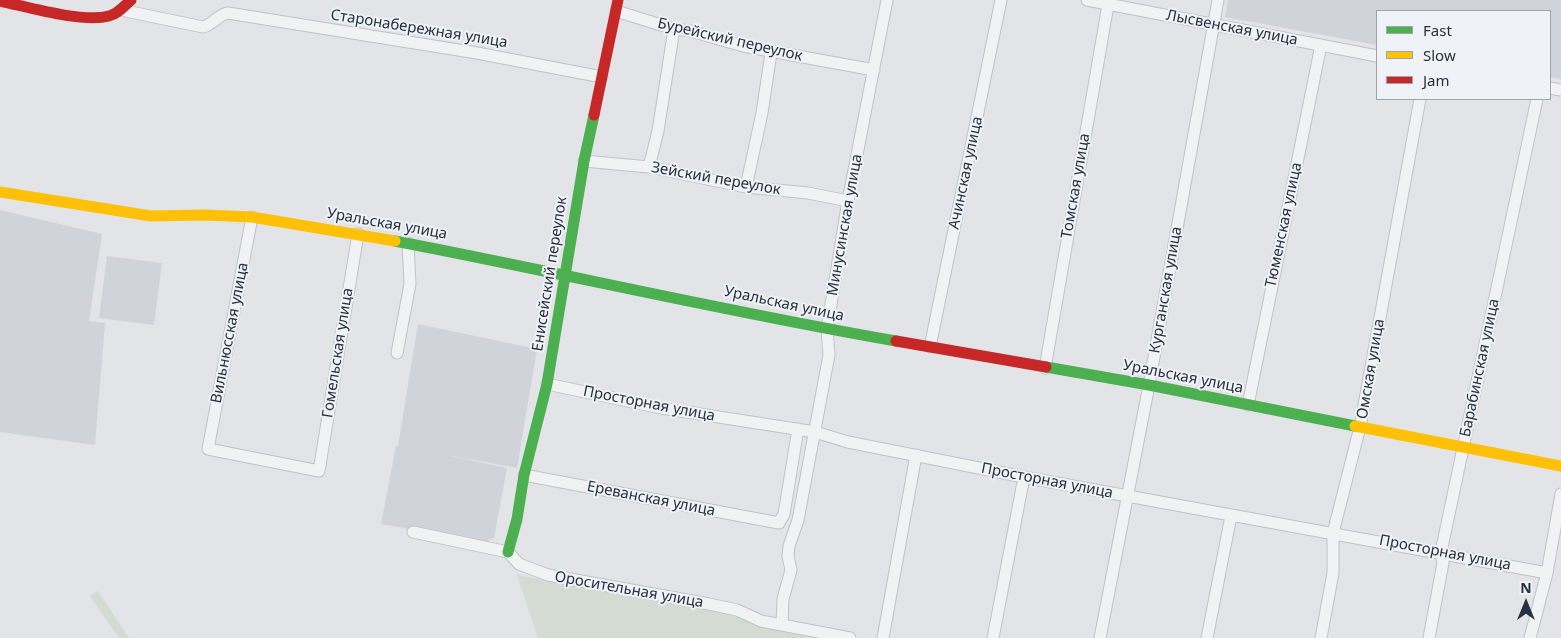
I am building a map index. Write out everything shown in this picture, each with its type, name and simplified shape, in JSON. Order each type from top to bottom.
[{"type":"main road","points":[[0,0],[84,17],[100,18],[120,10],[131,0]]},
{"type":"main road","name":"Енисейский переулок","points":[[508,552],[517,519],[524,475],[547,384],[584,161],[617,6]]},
{"type":"main road","name":"Уральская улица","points":[[0,192],[151,216],[204,215],[252,217],[358,234],[566,274],[827,329],[1149,385],[1561,466]]},
{"type":"street","name":"Минусинская улица","points":[[782,626],[783,599],[791,570],[788,556],[789,546],[798,520],[829,355],[827,329],[848,201],[887,0]]},
{"type":"street","name":"Ачинская улица","points":[[930,347],[1001,0]]},
{"type":"street","name":"Лысвенская улица","points":[[1088,0],[1376,56]]},
{"type":"street","name":"Курганская улица","points":[[1100,638],[1149,385],[1218,0]]},
{"type":"street","name":"Томская улица","points":[[1045,368],[1108,5]]},
{"type":"street","name":"Бурейский переулок","points":[[617,6],[674,28],[691,30],[771,53],[874,70]]},
{"type":"street","name":"Старонабережная улица","points":[[120,10],[203,27],[208,26],[222,14],[228,13],[477,53],[602,77]]},
{"type":"street","points":[[649,167],[658,130],[674,28]]},
{"type":"street","name":"Тюменская улица","points":[[1248,405],[1321,45]]},
{"type":"street","points":[[746,187],[762,113],[771,53]]},
{"type":"street","name":"Омская улица","points":[[1321,638],[1333,573],[1333,533],[1360,427],[1420,100]]},
{"type":"street","name":"Барабинская улица","points":[[1429,638],[1443,563],[1441,552],[1537,100]]},
{"type":"street","name":"Зейский переулок","points":[[584,161],[649,167],[746,187],[848,201]]},
{"type":"street","name":"Вильнюсская улица","points":[[252,217],[208,450],[318,471]]},
{"type":"street","name":"Гомельская улица","points":[[318,471],[358,234]]},
{"type":"street","points":[[397,353],[410,284],[408,243]]},
{"type":"street","name":"Просторная улица","points":[[547,384],[661,408],[814,432],[848,442],[1024,477],[1231,516],[1441,552],[1547,573]]},
{"type":"street","name":"Ереванская улица","points":[[524,475],[779,523],[784,514],[798,429]]},
{"type":"street","points":[[883,638],[916,454]]},
{"type":"street","points":[[994,638],[1024,477]]},
{"type":"street","points":[[1530,638],[1547,573],[1561,494]]},
{"type":"street","points":[[1207,638],[1231,516]]},
{"type":"street","name":"Оросительная улица","points":[[413,532],[508,552],[519,564],[548,575],[737,610],[761,621],[850,638]]},
{"type":"shaded area","points":[[1228,0],[1561,0],[1561,79],[1551,77],[1551,10],[1376,10],[1376,45],[1225,17]]},
{"type":"shaded area","points":[[0,210],[102,234],[89,321],[105,323],[95,445],[0,432]]},
{"type":"shaded area","points":[[107,256],[162,263],[154,325],[99,318]]},
{"type":"shaded area","points":[[418,324],[537,349],[517,468],[441,454],[507,468],[494,538],[486,542],[381,524],[396,446],[398,446]]},
{"type":"shaded area","points":[[517,575],[723,612],[761,626],[813,638],[538,638]]},
{"type":"shaded area","points":[[98,591],[129,638],[119,638],[90,596]]},
{"type":"traffic: fast","points":[[508,552],[517,519],[524,475],[547,384],[584,161],[594,115]]},
{"type":"traffic: fast","points":[[395,241],[770,318],[896,341]]},
{"type":"traffic: fast","points":[[1046,367],[1149,385],[1355,426]]},
{"type":"traffic: slow","points":[[0,192],[151,216],[204,215],[252,217],[395,241]]},
{"type":"traffic: slow","points":[[1355,426],[1561,466]]},
{"type":"traffic: jam","points":[[0,1],[70,16],[98,18],[115,14],[131,0]]},
{"type":"traffic: jam","points":[[594,115],[618,0]]},
{"type":"traffic: jam","points":[[896,341],[1046,367]]}]
